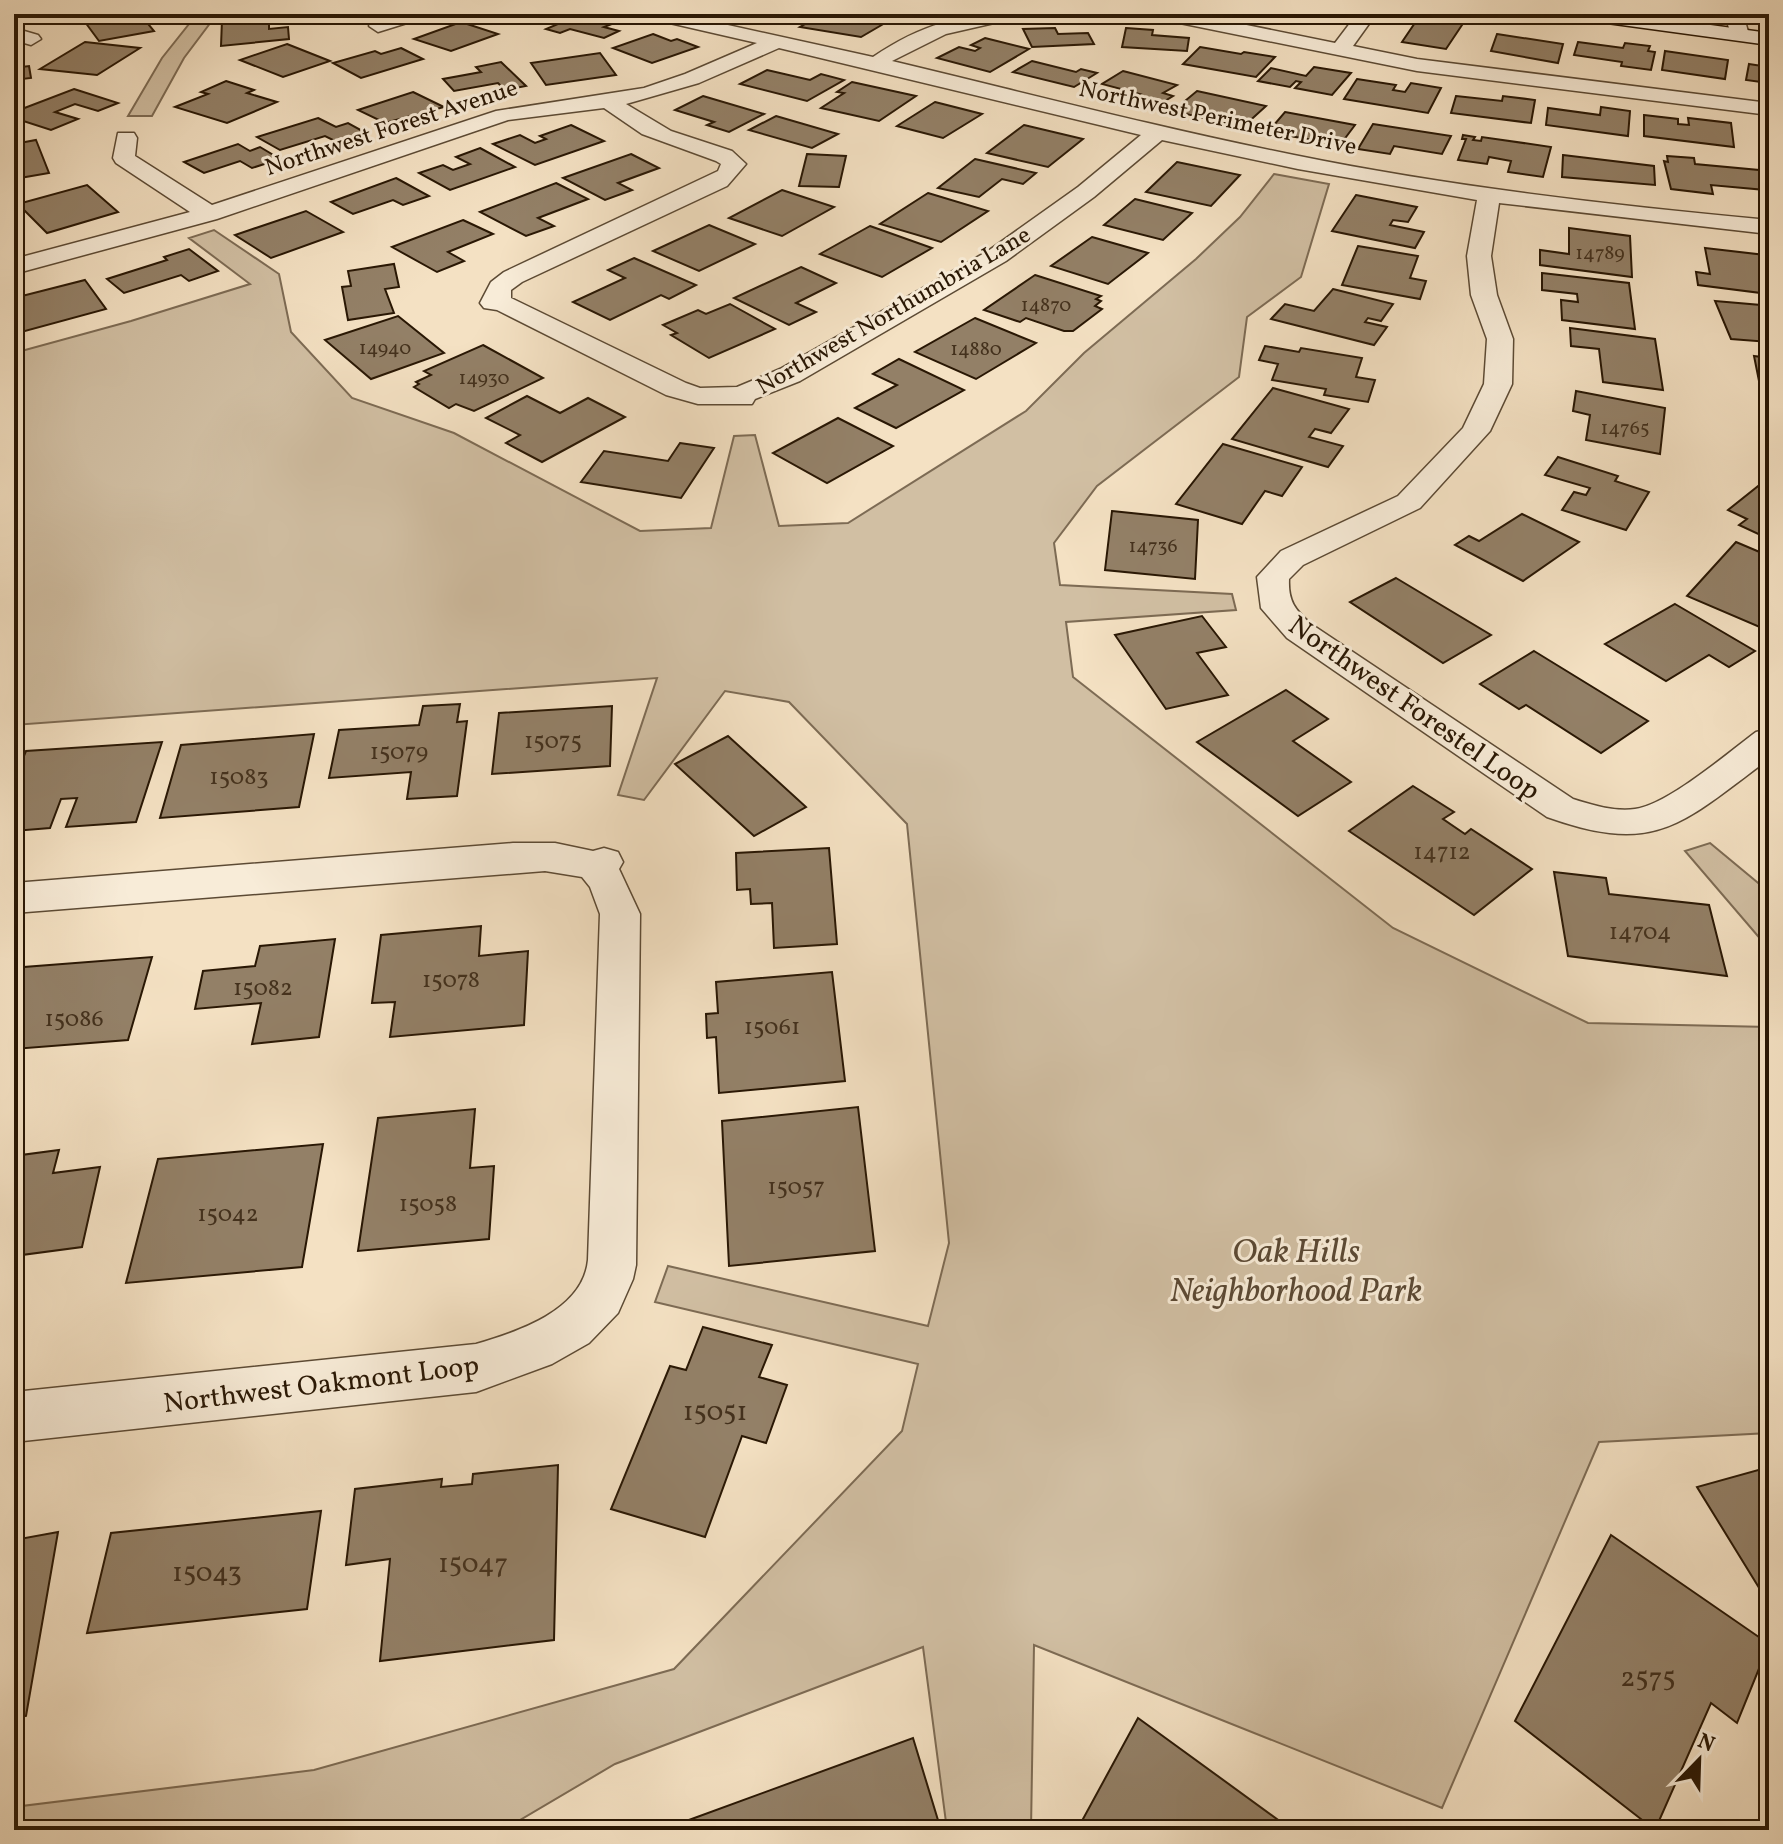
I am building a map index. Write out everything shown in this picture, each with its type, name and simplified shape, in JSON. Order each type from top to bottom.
[{"type":"street","points":[[378,26],[416,14]]},
{"type":"street","points":[[876,63],[909,40],[930,31],[977,18],[1009,14]]},
{"type":"street","points":[[1165,14],[1339,51],[1482,74],[1769,109]]},
{"type":"street","points":[[1339,51],[1367,14]]},
{"type":"street","points":[[1585,14],[1736,24],[1769,39]]},
{"type":"street","name":"Northwest Perimeter Drive","points":[[662,15],[773,43],[876,63],[1157,133],[1355,174],[1489,195],[1769,227]]},
{"type":"street","name":"Northwest Forest Avenue","points":[[14,267],[209,214],[503,115],[538,107],[609,101],[700,76],[773,43]]},
{"type":"street","name":"Northwest Northumbria Lane","points":[[609,101],[633,123],[724,156],[734,164],[719,181],[513,277],[500,286],[497,303],[676,389],[698,396],[741,396],[790,375],[997,256],[1086,192],[1157,133]]},
{"type":"street","points":[[126,138],[124,158],[209,214]]},
{"type":"street","name":"Northwest Forestel Loop","points":[[1489,195],[1479,256],[1484,295],[1500,339],[1498,384],[1476,431],[1409,502],[1292,558],[1273,577],[1272,600],[1281,614],[1299,631],[1560,808],[1591,819],[1633,823],[1667,814],[1769,741]]},
{"type":"street","name":"Northwest Oakmont Loop","points":[[14,898],[553,855],[600,865],[620,914],[613,1241],[609,1279],[583,1319],[527,1353],[476,1368],[14,1417]]},
{"type":"green space","points":[[197,14],[217,14],[184,58],[152,116],[128,116],[162,58]]},
{"type":"green space","name":"Oak Hills Neighborhood Park","points":[[1274,174],[1329,184],[1301,277],[1247,317],[1239,377],[1097,486],[1054,543],[1060,585],[1232,594],[1236,610],[1066,622],[1073,677],[1393,928],[1588,1023],[1769,1027],[1769,1433],[1599,1442],[1442,1808],[1034,1645],[1031,1830],[947,1830],[923,1647],[615,1764],[503,1830],[14,1830],[14,1807],[314,1770],[674,1669],[902,1431],[918,1364],[655,1302],[668,1266],[928,1326],[949,1243],[907,824],[789,702],[725,691],[644,800],[618,795],[657,678],[14,725],[14,353],[250,284],[189,238],[214,230],[279,274],[291,332],[352,398],[454,433],[640,531],[711,528],[734,436],[755,435],[779,526],[848,523],[1026,411],[1084,353],[1196,259],[1240,217]]},
{"type":"green space","points":[[1710,843],[1769,892],[1769,949],[1685,851]]},
{"type":"building","points":[[140,14],[154,31],[99,41],[85,22]]},
{"type":"building","points":[[481,14],[552,14],[534,20],[518,15],[501,21]]},
{"type":"building","points":[[735,14],[800,14],[783,24]]},
{"type":"building","points":[[823,14],[842,14],[885,23],[861,37],[800,27]]},
{"type":"building","points":[[1284,14],[1322,14],[1318,23],[1281,18]]},
{"type":"building","points":[[1421,14],[1466,19],[1446,49],[1402,42]]},
{"type":"building","points":[[579,15],[612,24],[604,27],[619,31],[604,38],[570,29],[560,33],[546,29]]},
{"type":"building","points":[[269,16],[269,29],[288,27],[289,39],[221,46],[222,20]]},
{"type":"building","points":[[461,22],[498,34],[451,51],[414,39]]},
{"type":"building","points":[[1055,28],[1058,34],[1088,33],[1094,44],[1032,47],[1023,29]]},
{"type":"building","points":[[1126,28],[1153,30],[1152,35],[1189,38],[1187,51],[1122,47]]},
{"type":"building","points":[[653,34],[698,47],[652,63],[613,48]]},
{"type":"building","points":[[1497,34],[1563,44],[1558,63],[1491,51]]},
{"type":"building","points":[[985,38],[1029,49],[990,72],[937,58],[959,47],[975,51],[980,48],[971,45]]},
{"type":"building","points":[[85,42],[140,48],[97,75],[40,69]]},
{"type":"building","points":[[1578,42],[1623,48],[1625,43],[1650,46],[1648,51],[1655,52],[1651,70],[1574,55]]},
{"type":"building","points":[[287,44],[330,61],[283,77],[240,60]]},
{"type":"building","points":[[1200,47],[1275,57],[1256,77],[1183,64]]},
{"type":"building","points":[[401,48],[423,59],[361,78],[333,63],[375,51],[381,54]]},
{"type":"building","points":[[1665,51],[1728,60],[1725,79],[1662,70]]},
{"type":"building","points":[[600,53],[616,75],[546,85],[531,63]]},
{"type":"building","points":[[1032,61],[1076,72],[1081,69],[1097,73],[1074,87],[1013,72]]},
{"type":"building","points":[[501,62],[526,86],[505,90],[498,83],[454,91],[443,79],[481,72],[476,67]]},
{"type":"building","points":[[1749,64],[1769,67],[1769,83],[1746,80]]},
{"type":"building","points":[[29,66],[31,78],[14,80],[14,68]]},
{"type":"building","points":[[1314,67],[1351,73],[1332,95],[1295,88],[1301,82],[1296,81],[1290,87],[1258,81],[1271,68],[1306,76]]},
{"type":"building","points":[[767,70],[810,80],[821,74],[844,80],[807,101],[740,84]]},
{"type":"building","points":[[1123,71],[1177,85],[1163,93],[1173,96],[1155,107],[1129,100],[1140,94],[1102,84]]},
{"type":"building","points":[[1357,79],[1396,85],[1393,90],[1405,92],[1411,83],[1441,88],[1428,113],[1344,99]]},
{"type":"building","points":[[226,81],[254,90],[247,93],[277,102],[227,123],[175,107],[208,94],[201,92]]},
{"type":"building","points":[[852,82],[916,96],[879,121],[821,108],[844,93],[837,92]]},
{"type":"building","points":[[74,89],[118,103],[98,111],[75,104],[55,112],[78,119],[51,130],[14,118],[14,112]]},
{"type":"building","points":[[1197,91],[1266,106],[1243,127],[1173,111]]},
{"type":"building","points":[[413,92],[444,107],[385,123],[358,110]]},
{"type":"building","points":[[703,96],[764,114],[729,132],[707,125],[714,122],[675,110]]},
{"type":"building","points":[[1456,96],[1502,101],[1503,96],[1535,100],[1531,123],[1451,113]]},
{"type":"building","points":[[935,102],[982,114],[943,138],[897,126]]},
{"type":"building","points":[[1601,107],[1630,111],[1628,136],[1546,125],[1548,108],[1600,115]]},
{"type":"building","points":[[1285,112],[1355,125],[1340,145],[1268,132]]},
{"type":"building","points":[[1644,115],[1678,119],[1678,124],[1689,125],[1688,118],[1731,123],[1734,147],[1644,136]]},
{"type":"building","points":[[776,116],[838,134],[812,148],[749,130]]},
{"type":"building","points":[[318,118],[336,127],[348,123],[368,134],[339,143],[325,136],[280,150],[257,137]]},
{"type":"building","points":[[1373,124],[1451,136],[1442,154],[1394,146],[1390,154],[1358,149]]},
{"type":"building","points":[[571,125],[604,141],[535,165],[493,144],[520,135],[535,143],[546,139],[540,136]]},
{"type":"building","points":[[1024,125],[1083,139],[1048,167],[987,153]]},
{"type":"building","points":[[1463,135],[1475,137],[1473,140],[1481,141],[1482,137],[1551,147],[1543,177],[1508,172],[1511,161],[1489,157],[1487,164],[1458,160],[1466,139],[1462,139]]},
{"type":"building","points":[[36,140],[49,173],[14,179],[14,144]]},
{"type":"building","points":[[238,144],[250,151],[260,147],[280,159],[252,168],[240,161],[204,173],[184,162]]},
{"type":"building","points":[[480,148],[515,167],[450,190],[419,173],[443,165],[453,170],[470,164],[456,157]]},
{"type":"building","points":[[631,154],[659,168],[618,183],[632,190],[605,200],[563,178]]},
{"type":"building","points":[[807,154],[846,156],[839,187],[799,186]]},
{"type":"building","points":[[1563,155],[1654,166],[1655,185],[1562,177]]},
{"type":"building","points":[[1667,156],[1694,158],[1695,164],[1759,170],[1766,190],[1711,185],[1713,194],[1671,189],[1664,161],[1668,162]]},
{"type":"building","points":[[975,159],[1036,173],[1023,184],[1002,179],[979,197],[938,188]]},
{"type":"building","points":[[1177,162],[1240,175],[1211,206],[1146,192]]},
{"type":"building","points":[[396,178],[429,196],[403,205],[393,200],[353,214],[331,202]]},
{"type":"building","points":[[556,183],[588,199],[538,218],[554,226],[526,236],[480,212]]},
{"type":"building","points":[[87,185],[118,212],[47,233],[18,204]]},
{"type":"building","points":[[782,190],[834,207],[782,236],[729,218]]},
{"type":"building","points":[[928,193],[988,211],[941,242],[880,224]]},
{"type":"building","points":[[1356,195],[1417,207],[1408,222],[1393,220],[1390,225],[1424,232],[1415,248],[1332,231]]},
{"type":"building","points":[[1135,199],[1192,213],[1163,240],[1104,225]]},
{"type":"building","points":[[306,211],[343,232],[271,258],[235,235]]},
{"type":"building","points":[[463,220],[493,234],[448,252],[464,261],[437,272],[392,247]]},
{"type":"building","points":[[709,225],[755,244],[699,271],[653,251]]},
{"type":"building","points":[[870,226],[932,248],[882,277],[820,254]]},
{"type":"building","points":[[1569,228],[1630,236],[1632,277],[1540,265],[1540,250],[1569,254]]},
{"type":"building","points":[[1092,237],[1148,253],[1108,284],[1051,266]]},
{"type":"building","points":[[1358,246],[1418,256],[1410,278],[1426,281],[1420,299],[1342,285]]},
{"type":"building","points":[[1705,248],[1765,255],[1769,270],[1769,294],[1698,285],[1696,272],[1710,274]]},
{"type":"building","points":[[189,249],[218,271],[189,281],[181,275],[124,293],[107,279],[167,260],[164,257]]},
{"type":"building","points":[[634,258],[696,285],[669,299],[661,295],[610,320],[573,302],[625,278],[608,270]]},
{"type":"building","points":[[394,264],[399,287],[385,289],[394,313],[348,320],[342,287],[351,286],[348,271]]},
{"type":"building","points":[[801,267],[836,283],[796,303],[816,312],[789,325],[734,298]]},
{"type":"building","points":[[1542,273],[1629,283],[1635,329],[1562,320],[1561,300],[1578,302],[1577,294],[1542,290]]},
{"type":"building","points":[[1035,275],[1101,296],[1096,299],[1101,301],[1095,306],[1102,309],[1073,331],[1026,318],[1020,322],[984,310]]},
{"type":"building","points":[[85,280],[106,309],[14,334],[14,298]]},
{"type":"building","points":[[1333,289],[1393,304],[1381,321],[1368,318],[1365,322],[1387,327],[1374,345],[1271,319],[1285,304],[1314,311]]},
{"type":"building","points":[[1715,301],[1761,305],[1769,322],[1769,342],[1731,339]]},
{"type":"building","points":[[730,304],[775,329],[709,358],[671,335],[677,333],[663,325],[698,310],[706,314]]},
{"type":"building","points":[[398,316],[444,353],[371,379],[325,340]]},
{"type":"building","points":[[975,318],[1036,343],[976,379],[915,352]]},
{"type":"building","points":[[1570,328],[1655,339],[1663,390],[1603,382],[1599,349],[1571,346]]},
{"type":"building","points":[[483,345],[543,378],[474,411],[456,404],[449,408],[414,387],[419,384],[416,382],[431,375],[424,371]]},
{"type":"building","points":[[1265,346],[1299,352],[1301,348],[1362,358],[1356,377],[1375,380],[1368,402],[1324,395],[1326,389],[1272,380],[1278,364],[1259,360]]},
{"type":"building","points":[[1754,356],[1769,358],[1769,406],[1764,406]]},
{"type":"building","points":[[899,359],[964,390],[896,428],[855,408],[897,385],[873,374]]},
{"type":"building","points":[[1273,388],[1349,409],[1331,433],[1315,429],[1309,437],[1343,446],[1328,467],[1232,439]]},
{"type":"building","points":[[1576,391],[1665,408],[1660,454],[1586,440],[1590,415],[1573,411]]},
{"type":"building","points":[[527,396],[560,413],[588,398],[625,417],[542,462],[506,443],[520,435],[486,418]]},
{"type":"building","points":[[838,418],[893,446],[827,483],[773,453]]},
{"type":"building","points":[[680,443],[714,448],[681,498],[581,482],[604,451],[668,461]]},
{"type":"building","points":[[1223,444],[1302,467],[1282,496],[1265,491],[1242,524],[1176,504]]},
{"type":"building","points":[[1558,457],[1618,476],[1615,481],[1649,492],[1626,530],[1562,510],[1574,492],[1586,495],[1590,488],[1545,475]]},
{"type":"building","points":[[1767,479],[1769,539],[1739,525],[1747,519],[1728,510]]},
{"type":"building","points":[[1112,511],[1198,520],[1195,579],[1105,570]]},
{"type":"building","points":[[1522,514],[1579,542],[1523,581],[1455,545],[1469,536],[1479,541]]},
{"type":"building","points":[[1736,542],[1769,556],[1769,631],[1687,596]]},
{"type":"building","points":[[1396,578],[1491,635],[1443,663],[1350,602]]},
{"type":"building","points":[[1675,604],[1755,651],[1729,667],[1709,655],[1666,681],[1605,644]]},
{"type":"building","points":[[1202,616],[1226,647],[1197,653],[1228,695],[1166,709],[1115,635]]},
{"type":"building","points":[[1534,651],[1648,721],[1601,753],[1526,705],[1519,709],[1480,684]]},
{"type":"building","points":[[1286,690],[1328,719],[1293,741],[1351,782],[1298,816],[1197,742]]},
{"type":"building","points":[[460,704],[457,722],[467,721],[457,796],[407,799],[411,772],[329,778],[339,730],[419,725],[423,706]]},
{"type":"building","points":[[612,706],[610,766],[492,774],[499,713]]},
{"type":"building","points":[[314,734],[299,807],[160,818],[181,745]]},
{"type":"building","points":[[728,736],[806,807],[754,836],[675,764]]},
{"type":"building","points":[[162,742],[136,822],[66,827],[77,798],[61,799],[50,828],[14,831],[14,780],[26,751]]},
{"type":"building","points":[[1413,786],[1454,812],[1443,819],[1465,834],[1471,829],[1532,869],[1474,915],[1349,831]]},
{"type":"building","points":[[829,848],[837,944],[774,948],[772,903],[751,904],[750,889],[737,890],[736,853]]},
{"type":"building","points":[[1554,872],[1606,878],[1609,894],[1709,905],[1727,976],[1568,956]]},
{"type":"building","points":[[481,926],[479,956],[528,951],[524,1025],[390,1037],[395,1002],[372,1003],[381,935]]},
{"type":"building","points":[[335,939],[319,1037],[252,1044],[261,1003],[195,1009],[203,971],[255,966],[260,946]]},
{"type":"building","points":[[152,957],[128,1040],[14,1049],[14,995],[24,967]]},
{"type":"building","points":[[832,972],[845,1081],[719,1093],[716,1037],[707,1038],[706,1014],[718,1013],[716,982]]},
{"type":"building","points":[[858,1107],[875,1251],[729,1266],[722,1121]]},
{"type":"building","points":[[475,1109],[470,1168],[494,1166],[489,1239],[358,1251],[378,1118]]},
{"type":"building","points":[[323,1144],[302,1267],[126,1283],[158,1159]]},
{"type":"building","points":[[59,1150],[53,1173],[100,1167],[82,1247],[14,1256],[14,1156]]},
{"type":"building","points":[[703,1327],[772,1345],[759,1377],[787,1385],[766,1443],[742,1436],[705,1537],[611,1509],[670,1366],[686,1370]]},
{"type":"building","points":[[558,1465],[554,1640],[380,1661],[390,1559],[346,1565],[355,1489],[442,1479],[441,1487],[472,1484],[473,1474]]},
{"type":"building","points":[[1769,1467],[1769,1604],[1697,1487]]},
{"type":"building","points":[[321,1511],[307,1609],[87,1633],[111,1533]]},
{"type":"building","points":[[58,1532],[26,1716],[14,1718],[14,1540]]},
{"type":"building","points":[[1611,1535],[1769,1644],[1737,1723],[1711,1703],[1655,1830],[1515,1721]]},
{"type":"building","points":[[1138,1718],[1292,1830],[1077,1830]]},
{"type":"building","points":[[913,1738],[941,1830],[679,1830],[678,1824]]}]
